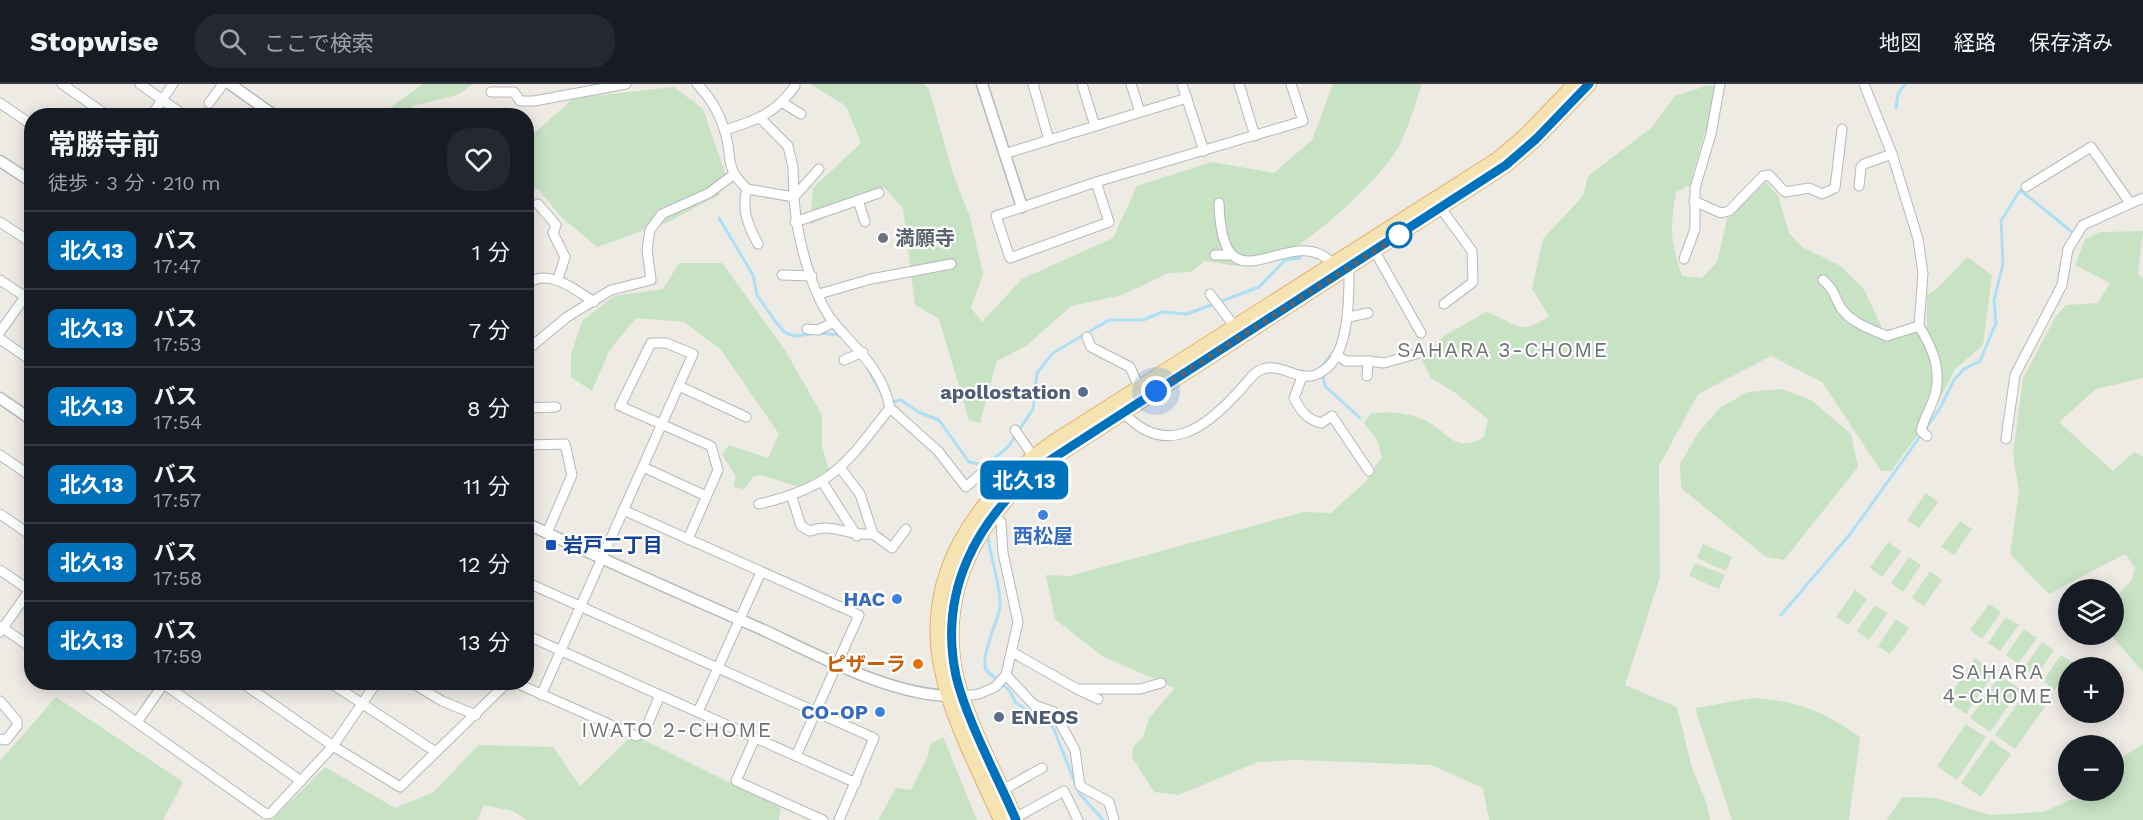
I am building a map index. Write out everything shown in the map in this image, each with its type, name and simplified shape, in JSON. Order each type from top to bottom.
[{"type":"main road","points":[[1001,820],[949,696],[938,647],[942,594],[957,545],[984,504],[1011,484],[1374,250],[1508,152],[1575,84]]},
{"type":"main road","points":[[1016,819],[963,696],[953,655],[953,615],[966,559],[1011,484],[1033,456],[1139,387],[1333,264],[1516,158],[1589,84]]},
{"type":"street","points":[[62,84],[96,108]]},
{"type":"street","points":[[140,84],[174,108]]},
{"type":"street","points":[[156,108],[173,84]]},
{"type":"street","points":[[491,92],[514,92],[520,101],[534,101],[626,84]]},
{"type":"street","points":[[698,84],[708,95],[725,130],[733,175],[747,189],[794,197]]},
{"type":"street","points":[[982,84],[1022,207]]},
{"type":"street","points":[[1033,84],[1049,140]]},
{"type":"street","points":[[1082,84],[1095,126]]},
{"type":"street","points":[[1131,84],[1140,112]]},
{"type":"street","points":[[1182,84],[1204,151]]},
{"type":"street","points":[[1239,84],[1255,136]]},
{"type":"street","points":[[1096,182],[1109,222],[1010,258],[996,216],[1096,182],[1303,121],[1291,84]]},
{"type":"street","points":[[1684,259],[1695,229],[1695,188],[1711,134],[1720,84]]},
{"type":"street","points":[[1864,84],[1892,154],[1918,239],[1923,273],[1919,326],[1935,352],[1935,395],[1926,411],[1920,431],[1928,436]]},
{"type":"street","points":[[209,103],[230,85],[263,108]]},
{"type":"street","points":[[725,130],[760,118],[783,103],[795,86]]},
{"type":"street","points":[[1004,154],[1186,98]]},
{"type":"street","points":[[0,103],[24,120]]},
{"type":"street","points":[[783,103],[801,114]]},
{"type":"street","points":[[760,118],[788,146],[793,167],[795,222],[819,294],[834,322],[863,352],[888,396],[890,408],[938,451],[966,488],[989,466],[1011,484]]},
{"type":"street","points":[[1694,201],[1721,213],[1729,211],[1763,176],[1769,175],[1785,192],[1809,188],[1822,194],[1835,188],[1842,129]]},
{"type":"street","points":[[2026,186],[2091,147],[2130,204]]},
{"type":"street","points":[[1859,186],[1861,167],[1864,164],[1892,154]]},
{"type":"street","points":[[0,161],[24,178]]},
{"type":"street","points":[[794,197],[819,169]]},
{"type":"street","points":[[534,344],[567,316],[611,290],[651,280],[647,250],[650,230],[662,214],[709,193],[733,175]]},
{"type":"street","points":[[747,189],[744,201],[750,229],[758,244]]},
{"type":"street","points":[[795,222],[879,193]]},
{"type":"street","points":[[2006,439],[2015,375],[2062,285],[2068,249],[2083,225],[2143,198]]},
{"type":"street","points":[[858,200],[864,217],[872,209]]},
{"type":"street","points":[[1219,203],[1220,234],[1229,255]]},
{"type":"street","points":[[538,204],[556,225],[553,233],[565,257],[558,279]]},
{"type":"street","points":[[1437,204],[1472,251],[1473,282],[1444,304]]},
{"type":"street","points":[[0,222],[24,238]]},
{"type":"street","points":[[1215,255],[1229,255],[1245,262],[1303,250],[1325,255],[1333,264]]},
{"type":"street","points":[[1374,250],[1421,333]]},
{"type":"street","points":[[819,294],[880,277],[951,264]]},
{"type":"street","points":[[1123,412],[1131,421],[1157,437],[1174,436],[1213,420],[1257,371],[1274,367],[1302,377],[1315,375],[1328,367],[1335,355],[1349,316],[1349,266]]},
{"type":"street","points":[[782,275],[812,276]]},
{"type":"street","points":[[534,280],[558,279],[594,302]]},
{"type":"street","points":[[0,280],[24,296]]},
{"type":"street","points":[[1823,280],[1833,288],[1841,309],[1871,330],[1887,336],[1919,326]]},
{"type":"street","points":[[1210,294],[1235,327]]},
{"type":"street","points":[[0,332],[24,304]]},
{"type":"street","points":[[1349,316],[1368,314]]},
{"type":"street","points":[[807,329],[818,330],[834,322]]},
{"type":"street","points":[[1087,337],[1091,347],[1130,367],[1139,387]]},
{"type":"street","points":[[0,339],[24,356]]},
{"type":"street","points":[[541,695],[623,510],[643,467],[662,423],[693,354],[666,343],[651,343],[620,406],[662,423],[711,446],[718,470],[687,539]]},
{"type":"street","points":[[844,360],[863,352]]},
{"type":"street","points":[[1335,355],[1346,361],[1384,363],[1419,353]]},
{"type":"street","points":[[1367,376],[1368,361]]},
{"type":"street","points":[[1302,377],[1294,398],[1300,410],[1309,420],[1321,423],[1332,416],[1369,471]]},
{"type":"street","points":[[679,386],[746,417]]},
{"type":"street","points":[[0,398],[24,414]]},
{"type":"street","points":[[534,408],[556,407]]},
{"type":"street","points":[[759,504],[792,497],[823,483],[841,469],[890,408]]},
{"type":"street","points":[[1015,430],[1033,456]]},
{"type":"street","points":[[534,445],[565,444],[572,475],[547,533]]},
{"type":"street","points":[[0,455],[24,472]]},
{"type":"street","points":[[643,467],[706,496]]},
{"type":"street","points":[[841,469],[860,494],[873,534],[892,548],[906,529]]},
{"type":"street","points":[[823,483],[857,536]]},
{"type":"street","points":[[792,497],[801,526],[810,531],[822,526],[857,536],[873,534]]},
{"type":"street","points":[[623,510],[858,615],[795,756]]},
{"type":"street","points":[[0,514],[24,530]]},
{"type":"street","points":[[534,527],[837,663],[911,692],[929,696],[963,696],[979,694],[995,687],[1006,675],[1018,622],[1003,553],[1001,522],[993,514]]},
{"type":"street","points":[[0,570],[24,585]]},
{"type":"street","points":[[698,712],[761,572]]},
{"type":"street","points":[[534,585],[874,738],[839,820]]},
{"type":"street","points":[[24,599],[1,629],[24,643]]},
{"type":"street","points":[[534,638],[856,783]]},
{"type":"street","points":[[1012,652],[1098,699]]},
{"type":"street","points":[[1006,675],[1034,705],[1054,712],[1075,750],[1080,786],[1109,802],[1114,820]]},
{"type":"street","points":[[1077,689],[1140,688],[1161,683]]},
{"type":"street","points":[[91,690],[266,814],[271,813],[333,746],[372,690]]},
{"type":"street","points":[[137,722],[158,690]]},
{"type":"street","points":[[173,690],[301,781]]},
{"type":"street","points":[[252,690],[333,746],[400,787],[500,690]]},
{"type":"street","points":[[340,690],[436,752]]},
{"type":"street","points":[[424,690],[442,701],[476,715]]},
{"type":"street","points":[[531,690],[636,736],[644,733],[660,695]]},
{"type":"street","points":[[0,701],[17,721],[17,726],[6,740],[0,739]]},
{"type":"street","points":[[755,738],[736,781],[805,816],[823,820]]},
{"type":"street","points":[[1003,790],[1042,768]]},
{"type":"street","points":[[1016,819],[1064,791],[1078,820]]},
{"type":"green space","points":[[423,84],[473,84],[457,95],[412,106],[413,108],[390,108]]},
{"type":"green space","points":[[810,84],[923,84],[929,89],[953,174],[970,217],[983,274],[971,308],[982,322],[1022,279],[1113,238],[1137,186],[1212,162],[1274,173],[1312,140],[1333,84],[1422,84],[1403,137],[1390,159],[1357,197],[1313,234],[1291,250],[1271,261],[1255,266],[1236,266],[1205,261],[1191,272],[1169,273],[1122,295],[1071,306],[1026,346],[997,361],[980,423],[969,420],[939,319],[915,305],[903,208],[884,187],[810,225],[813,188],[861,143],[846,106]]},
{"type":"green space","points":[[1709,85],[1724,90],[1703,138],[1690,185],[1676,192],[1674,205],[1673,243],[1682,276],[1702,278],[1717,262],[1727,219],[1765,181],[1778,196],[1789,233],[1802,247],[1839,265],[1864,289],[1883,330],[1927,327],[1927,295],[1938,288],[1967,257],[1992,275],[1983,345],[1955,369],[1930,418],[1891,471],[1881,471],[1822,382],[1771,356],[1698,394],[1659,466],[1660,577],[1625,685],[1677,707],[1692,768],[1707,804],[1710,820],[1489,820],[1483,788],[1431,765],[1296,760],[1258,762],[1178,795],[1154,792],[1132,757],[1133,747],[1143,737],[1149,718],[1175,688],[1102,656],[1055,619],[1046,575],[1070,576],[1304,512],[1331,513],[1365,482],[1382,457],[1377,440],[1364,423],[1371,413],[1396,413],[1422,419],[1457,442],[1473,442],[1484,437],[1488,419],[1454,392],[1431,378],[1421,359],[1444,336],[1486,312],[1523,327],[1539,323],[1549,316],[1532,289],[1543,239],[1583,196],[1588,176],[1651,128],[1675,96]]},
{"type":"green space","points":[[674,87],[703,109],[726,175],[719,195],[668,222],[597,247],[561,217],[538,189],[534,188],[534,133],[574,98]]},
{"type":"green space","points":[[2143,231],[2138,274],[2143,278],[2143,378],[2096,389],[2059,422],[2113,471],[2134,452],[2143,457],[2143,672],[2120,645],[2124,645],[2124,589],[2132,579],[2135,567],[2125,554],[2078,579],[2058,579],[2058,589],[2049,594],[2010,554],[2019,492],[2013,454],[2023,378],[2056,316],[2066,305],[2098,303],[2110,283],[2075,265],[2085,239],[2100,232]]},
{"type":"green space","points":[[679,263],[722,263],[785,350],[822,415],[822,446],[829,470],[799,487],[761,475],[754,476],[744,489],[733,487],[736,477],[722,454],[729,445],[768,458],[779,434],[721,350],[684,322],[636,318],[609,351],[592,391],[571,377],[571,355],[582,321],[614,296],[663,289]]},
{"type":"green space","points":[[1781,389],[1811,400],[1851,434],[1858,467],[1784,560],[1766,557],[1681,488],[1680,464],[1698,433],[1721,407],[1748,392]]},
{"type":"green space","points":[[1926,493],[1938,502],[1919,528],[1907,520]]},
{"type":"green space","points":[[1960,521],[1972,529],[1954,555],[1941,547]]},
{"type":"green space","points":[[1888,542],[1901,551],[1882,577],[1870,568]]},
{"type":"green space","points":[[1703,544],[1732,557],[1726,571],[1697,558]]},
{"type":"green space","points":[[1909,557],[1921,565],[1903,592],[1891,583]]},
{"type":"green space","points":[[1695,563],[1725,575],[1719,589],[1689,576]]},
{"type":"green space","points":[[1930,571],[1942,580],[1924,606],[1912,598]]},
{"type":"green space","points":[[1855,590],[1867,599],[1848,625],[1836,617]]},
{"type":"green space","points":[[1989,604],[2001,612],[1982,639],[1970,630]]},
{"type":"green space","points":[[1875,605],[1888,613],[1869,640],[1857,631]]},
{"type":"green space","points":[[2006,617],[2019,625],[2000,651],[1988,643]]},
{"type":"green space","points":[[1896,619],[1909,628],[1890,654],[1878,646]]},
{"type":"green space","points":[[2024,629],[2037,638],[2018,664],[2006,655]]},
{"type":"green space","points":[[2042,642],[2054,650],[2036,677],[2024,668]]},
{"type":"green space","points":[[1975,658],[1995,672],[1966,714],[1946,701]]},
{"type":"green space","points":[[2058,659],[2058,686],[2055,690],[2043,681]]},
{"type":"green space","points":[[2000,675],[2020,689],[1990,732],[1970,718]]},
{"type":"green space","points":[[2025,693],[2045,707],[2015,749],[1995,735]]},
{"type":"green space","points":[[56,697],[183,782],[163,820],[0,820],[0,761]]},
{"type":"green space","points":[[1753,698],[1769,699],[1810,709],[1834,720],[1860,737],[1849,820],[1732,820],[1695,708]]},
{"type":"green space","points":[[1966,724],[1986,737],[1957,780],[1937,766]]},
{"type":"green space","points":[[943,737],[977,820],[878,820],[896,788],[911,790],[928,756],[930,744]]},
{"type":"green space","points":[[627,740],[644,740],[781,808],[779,820],[526,820],[513,811],[484,805],[477,820],[272,820],[325,767],[395,808],[434,792],[478,745],[553,747],[580,786]]},
{"type":"green space","points":[[1991,740],[2011,754],[1981,797],[1961,783]]},
{"type":"green space","points":[[2143,744],[2143,820],[1887,820],[1902,797],[1936,798],[1989,815],[2043,812],[2068,801],[2124,801],[2124,756]]},
{"type":"waterway","points":[[1896,108],[1898,94],[1905,84]]},
{"type":"waterway","points":[[1781,615],[1851,533],[1939,410],[1954,380],[1964,369],[1980,361],[1996,323],[1994,300],[2003,264],[2001,221],[2020,190],[2072,232]]},
{"type":"waterway","points":[[719,218],[753,275],[757,295],[775,321],[784,332],[794,336],[811,334]]},
{"type":"waterway","points":[[891,402],[901,400],[918,412],[939,420],[969,462],[979,464],[996,457],[1008,447],[1033,409],[1037,373],[1053,353],[1109,320],[1143,320],[1162,312],[1187,314],[1259,287],[1285,260],[1300,258]]},
{"type":"waterway","points":[[818,333],[841,335]]},
{"type":"waterway","points":[[1322,366],[1333,353]]},
{"type":"waterway","points":[[867,367],[884,398]]},
{"type":"waterway","points":[[1322,372],[1325,386],[1360,418]]},
{"type":"waterway","points":[[988,538],[998,583],[1000,607],[985,657],[986,670],[1009,690],[1016,703],[1053,727],[1079,793],[1103,820]]},
{"type":"bus line","name":"北久13","points":[[1016,820],[963,696],[953,655],[953,615],[966,559],[993,514],[1016,488],[1041,466],[1494,174],[1536,139],[1589,84]]},
{"type":"place","name":"満願寺","points":[[883,238]]},
{"type":"place","name":"apollostation","points":[[1083,392]]},
{"type":"place","name":"西松屋","points":[[1043,515]]},
{"type":"place","name":"岩戸二丁目","points":[[551,545]]},
{"type":"place","name":"HAC","points":[[897,599]]},
{"type":"place","name":"ピザーラ","points":[[918,664]]},
{"type":"place","name":"CO-OP","points":[[880,712]]},
{"type":"place","name":"ENEOS","points":[[999,717]]},
{"type":"district","name":"SAHARA 3-CHOME","points":[[1503,349]]},
{"type":"district","name":"SAHARA 4-CHOME","points":[[1998,683]]},
{"type":"district","name":"IWATO 2-CHOME","points":[[677,729]]},
{"type":"route","points":[[1156,391],[1399,235]]}]
